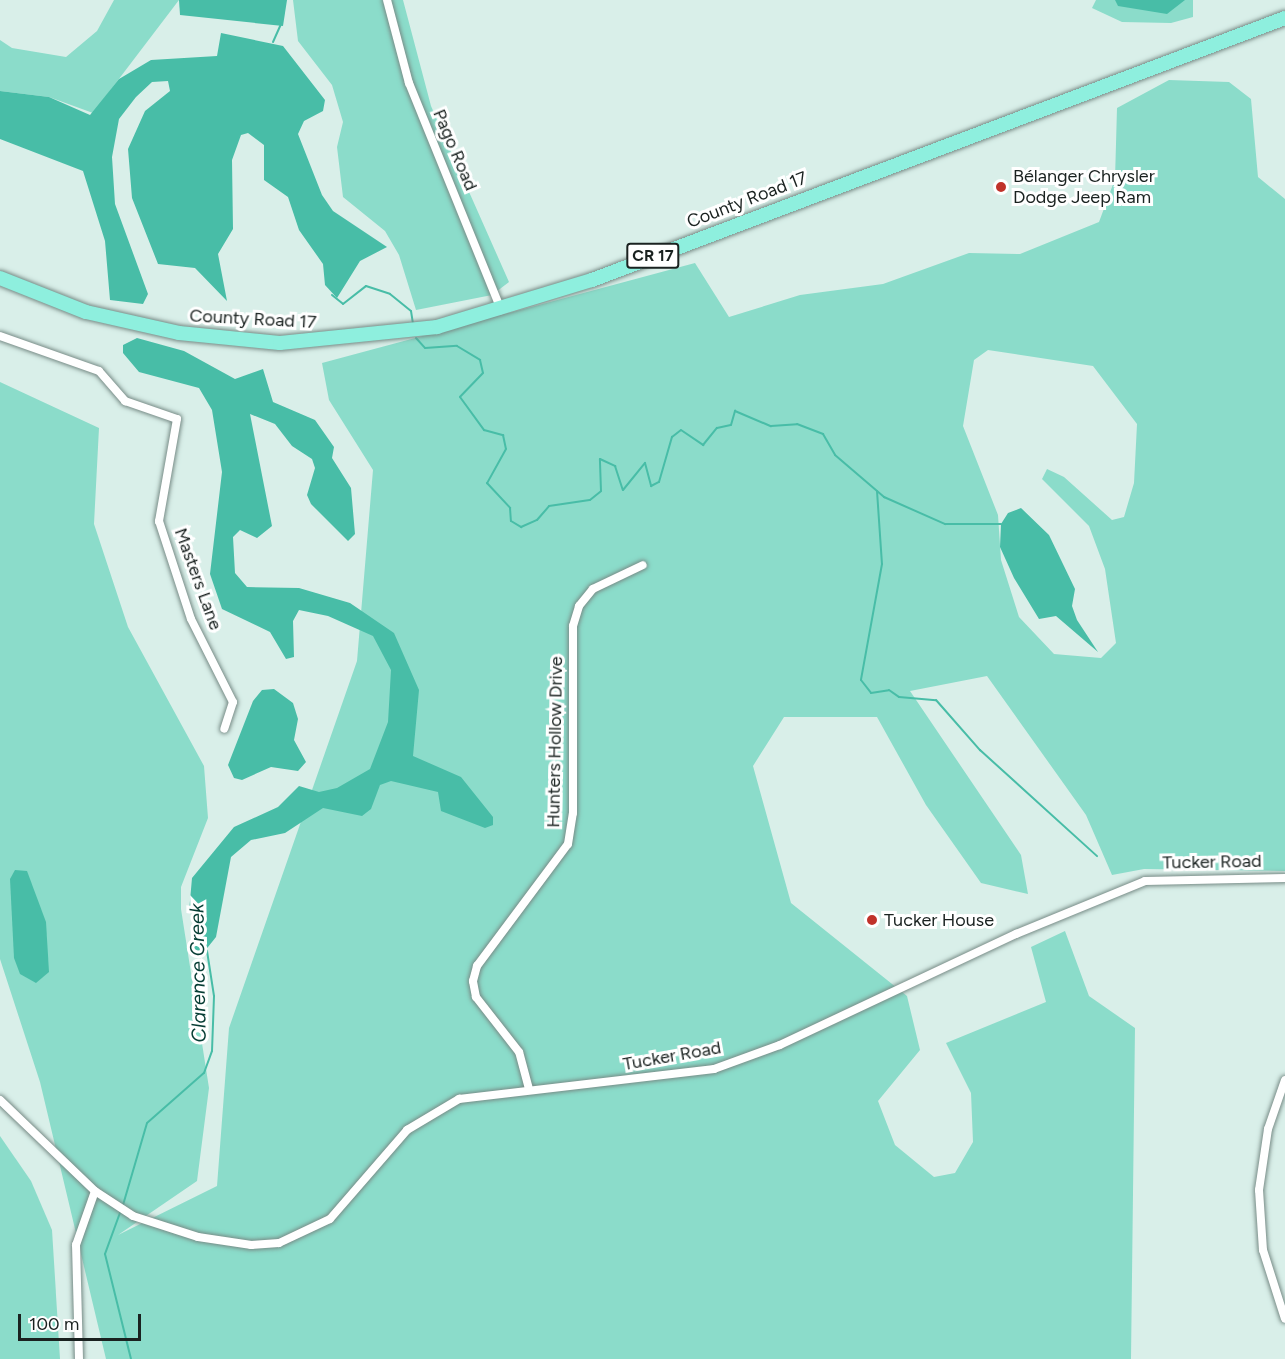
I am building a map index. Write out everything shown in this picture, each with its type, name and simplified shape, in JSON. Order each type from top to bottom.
[{"type":"main road","name":"County Road 17","points":[[0,278],[86,312],[179,333],[279,343],[385,336],[501,310],[1285,18]]},
{"type":"street","name":"Pago Road","points":[[387,0],[409,83],[501,310]]},
{"type":"street","name":"Masters Lane","points":[[0,336],[99,371],[125,401],[177,419],[159,521],[190,619],[233,702],[224,729]]},
{"type":"street","name":"Hunters Hollow Drive","points":[[529,1089],[519,1053],[476,997],[473,981],[477,966],[568,844],[573,813],[573,626],[579,606],[593,590],[643,565]]},
{"type":"street","name":"Tucker Road","points":[[0,1100],[95,1191],[133,1216],[198,1237],[251,1245],[279,1243],[330,1219],[386,1150],[431,1112],[459,1100],[529,1089],[714,1069],[780,1045],[1016,934],[1145,881],[1285,878]]},
{"type":"street","points":[[1285,1080],[1268,1129],[1259,1190],[1263,1250],[1285,1319]]},
{"type":"street","points":[[79,1359],[76,1245],[95,1191]]},
{"type":"shaded area","points":[[114,0],[179,0],[93,113],[49,97],[0,91],[0,40],[12,48],[66,57],[97,31]]},
{"type":"shaded area","points":[[179,0],[287,0],[283,26],[180,15]]},
{"type":"shaded area","points":[[293,0],[403,0],[431,106],[509,282],[492,295],[416,310],[399,255],[385,231],[343,197],[337,147],[343,122],[332,85],[298,41]]},
{"type":"shaded area","points":[[1096,0],[1193,0],[1193,17],[1171,23],[1122,22],[1092,8]]},
{"type":"shaded area","points":[[1115,0],[1185,0],[1167,14],[1118,6]]},
{"type":"shaded area","points":[[221,33],[283,46],[325,100],[323,111],[304,121],[298,134],[322,195],[333,211],[387,247],[360,261],[337,298],[325,285],[323,264],[299,230],[288,197],[264,180],[264,145],[248,133],[241,135],[232,160],[233,229],[218,254],[227,301],[195,268],[158,264],[132,198],[128,149],[145,111],[170,91],[168,81],[152,82],[136,97],[119,119],[112,157],[115,204],[148,294],[143,304],[110,300],[105,241],[83,171],[0,139],[0,91],[49,97],[90,115],[119,79],[151,60],[217,56]]},
{"type":"shaded area","points":[[1169,80],[1229,82],[1251,99],[1258,177],[1285,199],[1285,871],[1144,869],[1112,875],[1086,815],[987,676],[910,691],[1021,855],[1028,894],[981,883],[926,805],[877,717],[784,717],[753,766],[791,903],[907,996],[920,1050],[878,1101],[895,1145],[934,1177],[955,1173],[973,1142],[971,1093],[946,1043],[1046,1002],[1031,947],[1065,931],[1089,996],[1135,1028],[1131,1359],[106,1359],[40,1082],[0,959],[0,382],[99,428],[94,524],[128,627],[204,766],[208,818],[181,887],[181,909],[209,1088],[197,1181],[118,1235],[217,1186],[229,1028],[357,661],[373,470],[329,400],[322,363],[695,263],[729,317],[800,295],[883,284],[969,253],[1020,254],[1099,222],[1115,179],[1117,108]],"holes":[[[988,350],[1093,366],[1137,424],[1134,483],[1124,517],[1112,520],[1064,477],[1047,469],[1042,479],[1089,526],[1105,569],[1116,643],[1101,658],[1054,654],[1019,617],[1001,560],[998,515],[963,426],[974,360]]]},
{"type":"shaded area","points":[[137,338],[184,351],[235,379],[263,369],[273,402],[315,420],[334,447],[332,458],[351,488],[355,534],[348,541],[311,504],[307,495],[315,468],[312,459],[292,446],[275,424],[250,414],[272,526],[257,538],[240,530],[233,537],[235,573],[247,587],[299,588],[350,603],[394,633],[419,690],[413,756],[461,777],[493,817],[493,825],[485,828],[441,811],[438,792],[391,781],[380,785],[371,809],[362,816],[323,808],[285,833],[251,840],[231,857],[216,937],[200,957],[192,949],[199,921],[189,912],[192,878],[234,827],[278,807],[299,786],[319,792],[337,788],[370,769],[388,722],[391,670],[373,636],[328,616],[299,610],[293,621],[294,657],[286,659],[270,632],[222,609],[210,574],[222,472],[212,410],[199,388],[139,372],[123,353],[123,345]]},
{"type":"shaded area","points":[[1021,508],[1049,535],[1075,589],[1072,606],[1077,620],[1098,652],[1056,616],[1039,619],[1014,578],[1000,547],[1001,524],[1008,513]]},
{"type":"shaded area","points":[[274,689],[293,703],[298,719],[294,740],[306,762],[298,771],[271,767],[242,780],[234,778],[228,765],[253,701],[262,690]]},
{"type":"shaded area","points":[[15,870],[27,871],[46,922],[49,972],[36,983],[20,974],[14,958],[10,879]]},
{"type":"shaded area","points":[[0,1136],[31,1181],[52,1230],[60,1359],[0,1359]]},
{"type":"waterway","name":"Clarence Creek","points":[[273,42],[281,24]]},
{"type":"waterway","points":[[332,295],[343,304],[366,286],[390,294],[411,311],[413,324]]},
{"type":"waterway","points":[[416,338],[425,348],[457,346],[480,360],[483,373],[460,397],[484,430],[503,435],[506,449],[487,483],[510,508],[511,521],[521,527],[537,520],[549,506],[590,500],[601,491],[600,459],[615,466],[623,490],[645,463],[651,486],[659,482],[672,437],[681,430],[703,445],[717,428],[731,425],[735,411],[771,426],[797,424],[823,434],[835,455],[884,497],[945,524],[1001,524]]},
{"type":"waterway","points":[[877,491],[882,564],[861,680],[871,693],[889,690],[899,697],[936,700],[980,750],[1097,856]]},
{"type":"waterway","name":"Clarence Creek","points":[[123,1205],[147,1123],[204,1073],[212,1051],[214,996],[207,951]]},
{"type":"waterway","name":"Clarence Creek","points":[[121,1210],[105,1254],[131,1359]]},
{"type":"place","name":"Bélanger Chrysler Dodge Jeep Ram","points":[[1001,187]]},
{"type":"place","name":"Tucker House","points":[[872,920]]}]
